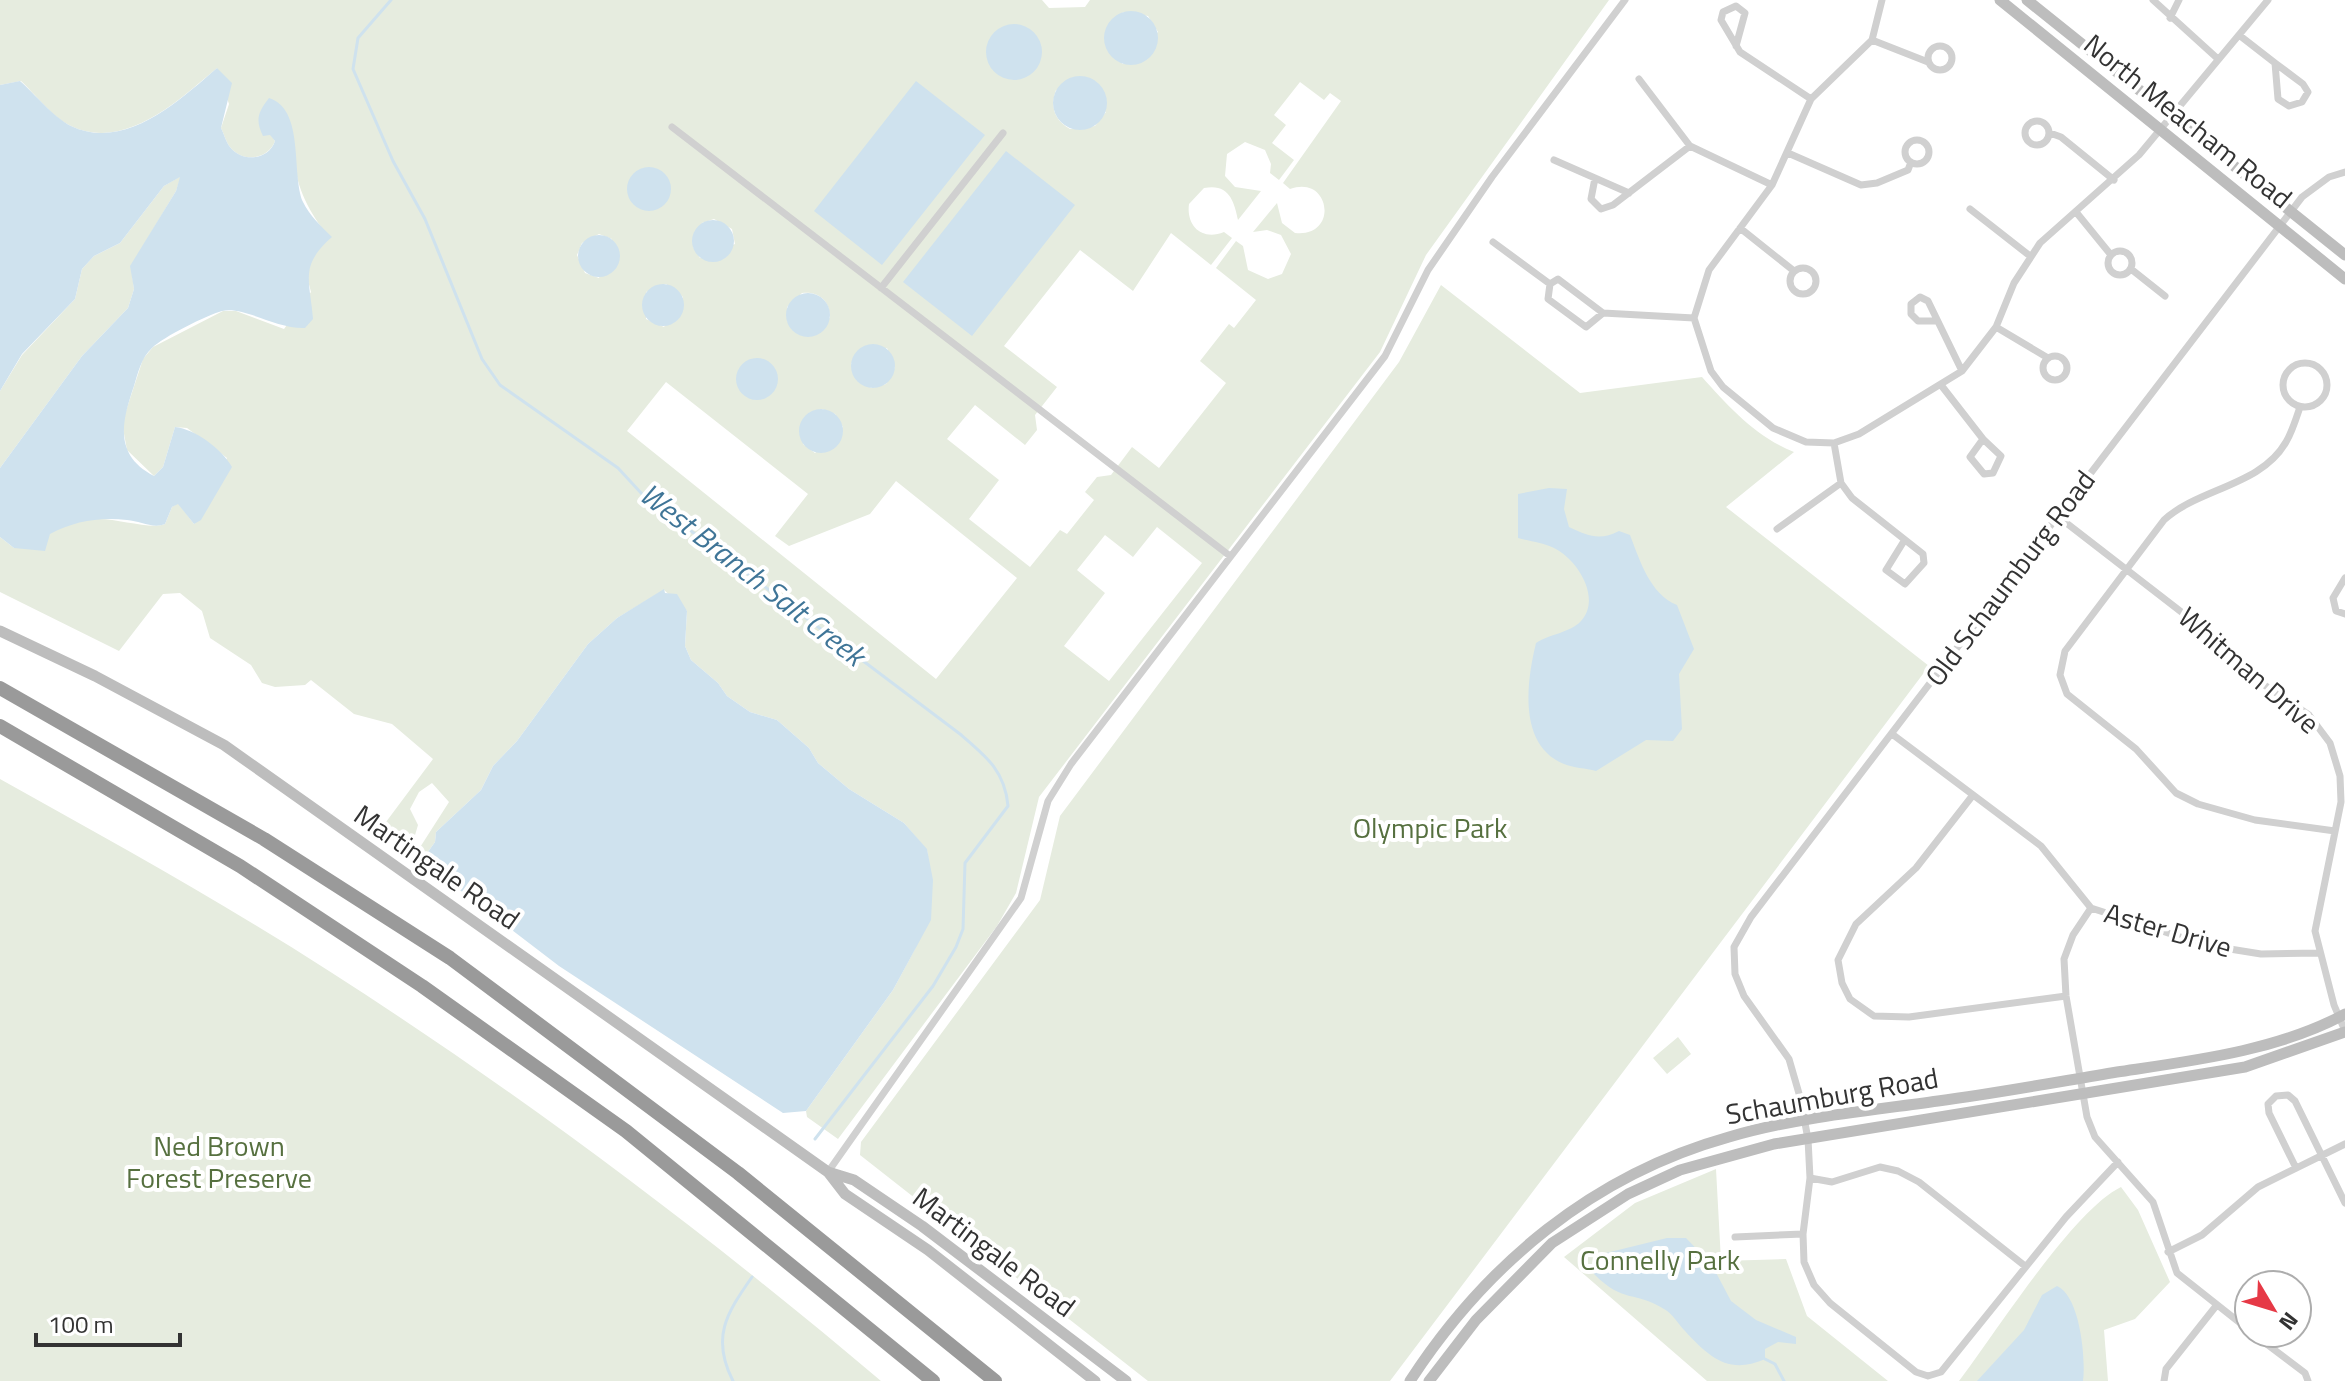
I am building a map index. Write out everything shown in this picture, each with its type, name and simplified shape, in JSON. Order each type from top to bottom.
[{"type":"highway","points":[[0,688],[251,831],[450,958],[738,1173],[995,1381]]},
{"type":"highway","points":[[0,726],[240,866],[422,986],[626,1131],[933,1381]]},
{"type":"street","points":[[828,1172],[1021,898],[1048,801],[1071,764],[1385,356],[1428,270],[1492,177],[1625,0]]},
{"type":"street","points":[[1882,0],[1872,40],[1811,99],[1772,185],[1709,270],[1694,318],[1711,371],[1723,387],[1786,436],[1806,442],[1834,443],[1859,434],[1962,371],[1996,327],[2030,256],[2114,180],[2268,0]]},
{"type":"street","name":"North Meacham Road","points":[[2000,0],[2345,279]]},
{"type":"street","name":"North Meacham Road","points":[[2027,0],[2345,255]]},
{"type":"street","points":[[2153,0],[2218,59]]},
{"type":"street","points":[[2170,18],[2179,0]]},
{"type":"street","points":[[1736,46],[1745,13],[1736,6],[1723,12],[1721,20],[1736,46],[1748,60],[1811,99]]},
{"type":"street","points":[[2239,35],[2303,84],[2308,92],[2302,102],[2289,106],[2278,99],[2275,63]]},
{"type":"street","points":[[1872,40],[1928,62]]},
{"type":"street","points":[[1639,79],[1690,146],[1772,185]]},
{"type":"street","points":[[672,127],[1230,556]]},
{"type":"street","points":[[881,288],[1003,133]]},
{"type":"street","points":[[2050,133],[2061,137],[2114,180]]},
{"type":"street","points":[[1595,178],[1591,199],[1601,209],[1613,205],[1690,146]]},
{"type":"street","points":[[1788,153],[1861,185],[1908,170],[1911,162]]},
{"type":"street","points":[[1554,160],[1629,193]]},
{"type":"street","name":"Old Schaumburg Road","points":[[1804,1120],[1789,1059],[1744,996],[1735,974],[1734,947],[1751,917],[2291,212],[2311,190],[2329,177],[2345,172]]},
{"type":"street","points":[[1970,209],[2030,256]]},
{"type":"street","points":[[2076,212],[2111,255]]},
{"type":"street","points":[[1740,228],[1794,271]]},
{"type":"street","points":[[1493,242],[1550,284]]},
{"type":"street","points":[[2131,269],[2121,275],[2113,273],[2108,262],[2111,255],[2122,251],[2129,254],[2131,269],[2165,296]]},
{"type":"street","points":[[1550,284],[1558,279],[1603,313],[1694,318]]},
{"type":"street","points":[[1550,284],[1548,299],[1586,327],[1591,327],[1603,313]]},
{"type":"street","points":[[1937,321],[1962,371]]},
{"type":"street","points":[[1996,327],[2048,358]]},
{"type":"street","points":[[2309,363],[2323,372],[2327,389],[2317,403],[2300,407],[2286,398],[2283,381],[2292,366],[2309,363]]},
{"type":"street","points":[[1941,385],[1983,439],[2001,456],[1993,473],[1984,474],[1970,457],[1983,439]]},
{"type":"street","points":[[2300,407],[2285,445],[2264,465],[2247,477],[2181,504],[2164,520],[2065,651],[2060,675],[2067,694],[2136,749],[2176,793],[2198,804],[2255,820],[2335,831]]},
{"type":"street","points":[[1834,443],[1841,483],[1852,498],[1923,554],[1925,560],[1905,584],[1886,570],[1904,541]]},
{"type":"street","points":[[1777,529],[1841,483]]},
{"type":"street","name":"Whitman Drive","points":[[2056,515],[2193,621],[2239,668],[2309,715],[2330,743],[2340,776],[2341,802],[2319,899],[2315,931],[2319,953],[2345,1031]]},
{"type":"street","points":[[2345,578],[2333,598],[2336,611],[2345,614]]},
{"type":"street","name":"Martingale Road","points":[[0,631],[95,676],[224,745],[828,1172],[845,1194],[928,1250],[1095,1381]]},
{"type":"street","name":"Aster Drive","points":[[1892,734],[2041,846],[2091,908],[2205,945],[2261,954],[2319,953]]},
{"type":"street","points":[[1973,795],[1916,868],[1856,924],[1838,960],[1842,983],[1850,999],[1874,1016],[1909,1017],[2066,996]]},
{"type":"street","points":[[2091,908],[2073,935],[2064,959],[2066,996],[2080,1078],[2095,1137],[2153,1202],[2177,1273],[2233,1319]]},
{"type":"street","name":"Schaumburg Road","points":[[1410,1381],[1461,1310],[1528,1243],[1563,1214],[1611,1184],[1661,1160],[1732,1136],[1804,1120],[2239,1050],[2342,1016]]},
{"type":"street","name":"Schaumburg Road","points":[[1429,1381],[1452,1348],[1524,1268],[1575,1226],[1628,1194],[1680,1170],[1774,1144],[2245,1067],[2345,1031]]},
{"type":"street","points":[[2296,1168],[2269,1113],[2268,1104],[2276,1096],[2288,1095],[2295,1101],[2345,1203]]},
{"type":"street","points":[[1804,1120],[1810,1178],[1803,1234],[1804,1262],[1814,1285],[1916,1372],[1928,1376],[1941,1372],[2025,1266],[2118,1162]]},
{"type":"street","points":[[2168,1252],[2202,1235],[2258,1187],[2345,1144]]},
{"type":"street","points":[[1810,1178],[1832,1182],[1880,1167],[1898,1171],[1919,1182],[2025,1266]]},
{"type":"street","name":"Martingale Road","points":[[828,1172],[854,1180],[922,1226],[1126,1381]]},
{"type":"street","points":[[1735,1237],[1803,1234]]},
{"type":"street","points":[[2164,1381],[2166,1369],[2216,1306]]},
{"type":"street","points":[[2273,1349],[2305,1373],[2308,1381]]},
{"type":"green space","points":[[0,0],[1042,0],[1049,8],[1085,7],[1090,0],[1609,0],[1426,255],[1380,352],[1039,797],[1016,893],[997,926],[838,1139],[807,1117],[806,1111],[893,990],[915,949],[929,864],[927,850],[904,823],[849,789],[818,763],[809,748],[777,720],[750,712],[727,696],[718,683],[691,660],[685,646],[687,611],[664,590],[617,618],[588,644],[517,741],[493,766],[481,790],[436,832],[435,842],[425,856],[417,852],[449,802],[432,783],[419,792],[410,809],[418,825],[413,842],[404,849],[393,840],[386,822],[433,759],[392,724],[354,714],[311,680],[305,685],[275,687],[262,683],[251,665],[210,638],[202,611],[180,593],[163,594],[119,651],[0,592],[0,537],[14,548],[86,520],[165,524],[172,507],[178,503],[194,524],[227,458],[187,428],[175,427],[163,467],[154,476],[127,450],[122,423],[143,359],[153,347],[223,311],[236,311],[284,329],[311,292],[306,273],[322,228],[300,189],[294,144],[270,134],[275,141],[272,147],[254,157],[241,155],[229,145],[221,128],[229,104],[217,68],[169,107],[131,127],[111,132],[91,132],[71,126],[51,112],[21,81],[0,85]],"holes":[[[1124,12],[1148,16],[1158,32],[1123,64],[1106,45],[1106,30]],[[1300,82],[1324,100],[1330,93],[1341,101],[1283,183],[1290,189],[1304,187],[1314,190],[1321,198],[1324,217],[1319,226],[1309,232],[1295,233],[1282,223],[1277,203],[1253,232],[1267,230],[1281,235],[1291,254],[1282,274],[1268,279],[1248,270],[1243,246],[1236,241],[1216,268],[1256,300],[1234,328],[1229,324],[1200,361],[1226,383],[1159,468],[1132,447],[1111,475],[1097,477],[1085,492],[1094,500],[1067,534],[1060,530],[1030,567],[969,519],[999,480],[947,439],[975,405],[1025,445],[1037,430],[1035,415],[1057,387],[1004,346],[1080,250],[1133,291],[1171,233],[1211,265],[1232,238],[1224,232],[1209,235],[1197,230],[1190,219],[1189,204],[1204,188],[1219,188],[1232,200],[1238,220],[1261,191],[1235,187],[1225,176],[1227,154],[1245,142],[1265,150],[1271,164],[1270,173],[1279,180],[1294,160],[1272,143],[1286,125],[1274,115]],[[1056,90],[1106,112],[1095,126],[1070,129],[1060,122],[1054,107]],[[714,219],[732,229],[735,244],[700,258],[693,247],[702,223]],[[599,234],[612,239],[599,278],[585,273],[577,255],[582,243]],[[666,284],[683,297],[664,327],[646,319],[646,292]],[[802,293],[822,298],[830,318],[795,332],[787,321],[787,307]],[[887,348],[895,367],[886,384],[872,388],[860,383],[851,363]],[[666,382],[808,494],[775,536],[789,546],[870,514],[896,481],[1017,578],[936,679],[627,431]],[[822,409],[835,414],[843,427],[815,453],[803,444],[809,413]],[[1157,527],[1202,563],[1109,681],[1064,646],[1105,593],[1077,570],[1105,535],[1133,557]]]},
{"type":"green space","points":[[181,176],[176,191],[131,266],[134,289],[128,308],[82,356],[0,468],[0,391],[22,355],[75,299],[82,269],[94,256],[120,243],[164,186]]},
{"type":"green space","name":"Olympic Park","points":[[1441,285],[1580,393],[1702,377],[1755,430],[1794,452],[1726,507],[1929,666],[1390,1381],[1148,1381],[860,1155],[861,1142],[1040,900],[1060,816],[1399,362]]},
{"type":"green space","name":"Ned Brown Forest Preserve","points":[[0,779],[248,921],[472,1066],[680,1219],[881,1381],[0,1381]]},
{"type":"green space","points":[[1678,1037],[1691,1054],[1667,1074],[1653,1058]]},
{"type":"green space","name":"Connelly Park","points":[[1716,1169],[1721,1261],[1786,1259],[1807,1316],[1888,1381],[1707,1381],[1564,1257],[1635,1203]]},
{"type":"green space","points":[[2121,1187],[2138,1210],[2170,1282],[2135,1319],[2104,1330],[2108,1381],[1959,1381],[2058,1246],[2080,1220]]},
{"type":"water","points":[[1131,11],[1150,19],[1158,38],[1150,57],[1131,65],[1112,57],[1104,38],[1112,19]]},
{"type":"water","points":[[1014,24],[1034,32],[1042,52],[1034,72],[1014,80],[994,72],[986,52],[994,32]]},
{"type":"water","points":[[217,68],[232,83],[221,128],[235,152],[255,157],[272,147],[275,141],[270,135],[263,136],[258,121],[269,98],[280,104],[288,115],[303,202],[332,237],[311,265],[309,284],[313,319],[305,328],[231,310],[222,311],[165,338],[145,356],[126,412],[126,448],[141,468],[154,476],[163,467],[175,427],[199,436],[222,453],[232,467],[201,520],[194,524],[178,504],[172,507],[165,524],[151,525],[117,519],[87,521],[50,534],[45,551],[14,548],[0,537],[0,468],[82,356],[128,308],[134,289],[130,266],[176,191],[180,177],[164,186],[120,243],[94,256],[82,269],[75,299],[22,354],[0,391],[0,85],[20,81],[71,126],[91,132],[111,132],[131,128],[150,119]]},
{"type":"water","points":[[1080,76],[1099,84],[1107,103],[1099,122],[1080,130],[1061,122],[1053,103],[1061,84]]},
{"type":"water","points":[[916,81],[985,135],[882,265],[814,211]]},
{"type":"water","points":[[1006,151],[1075,205],[972,336],[903,282]]},
{"type":"water","points":[[649,167],[665,173],[671,189],[665,205],[649,211],[633,205],[627,189],[633,173]]},
{"type":"water","points":[[713,220],[728,226],[734,241],[728,256],[713,262],[698,256],[692,241],[698,226]]},
{"type":"water","points":[[599,235],[614,241],[620,256],[614,271],[599,277],[584,271],[578,256],[584,241]]},
{"type":"water","points":[[663,284],[678,290],[684,305],[678,320],[663,326],[648,320],[642,305],[648,290]]},
{"type":"water","points":[[808,293],[824,299],[830,315],[824,331],[808,337],[792,331],[786,315],[792,299]]},
{"type":"water","points":[[873,344],[888,351],[895,366],[888,381],[873,388],[858,381],[851,366],[858,351]]},
{"type":"water","points":[[757,358],[772,364],[778,379],[772,394],[757,400],[742,394],[736,379],[742,364]]},
{"type":"water","points":[[821,409],[837,415],[843,431],[837,447],[821,453],[805,447],[799,431],[805,415]]},
{"type":"water","points":[[1549,488],[1567,489],[1564,509],[1569,527],[1594,536],[1619,531],[1630,535],[1653,585],[1677,605],[1694,649],[1679,674],[1682,729],[1673,741],[1646,740],[1596,771],[1568,765],[1549,755],[1532,727],[1529,710],[1530,675],[1536,643],[1576,625],[1587,612],[1589,601],[1584,580],[1563,553],[1518,538],[1518,494]]},
{"type":"water","points":[[664,589],[665,593],[677,594],[687,611],[685,646],[691,660],[718,683],[727,696],[750,712],[777,720],[809,748],[818,763],[849,789],[904,823],[927,849],[933,880],[931,920],[893,990],[806,1111],[783,1113],[559,966],[452,884],[425,856],[435,842],[436,832],[481,790],[493,766],[517,741],[588,644],[617,618]]},
{"type":"water","points":[[1667,1238],[1686,1238],[1712,1265],[1731,1301],[1756,1320],[1796,1337],[1796,1344],[1778,1342],[1765,1349],[1765,1359],[1752,1363],[1741,1365],[1721,1361],[1703,1349],[1667,1311],[1613,1289],[1594,1274],[1594,1262],[1606,1253]]},
{"type":"water","points":[[2057,1286],[2065,1292],[2076,1314],[2082,1343],[2083,1381],[1977,1381],[2024,1330],[2042,1295]]},
{"type":"waterway","name":"West Branch Salt Creek","points":[[391,0],[358,38],[353,69],[393,161],[425,219],[482,359],[500,385],[618,468],[642,494],[960,734],[986,757],[1003,783],[1008,806],[965,863],[963,929],[956,947],[933,986],[815,1139]]},
{"type":"waterway","name":"West Branch Salt Creek","points":[[733,1381],[723,1352],[724,1327],[752,1277]]},
{"type":"waterway","points":[[1765,1359],[1775,1364],[1784,1381]]}]
